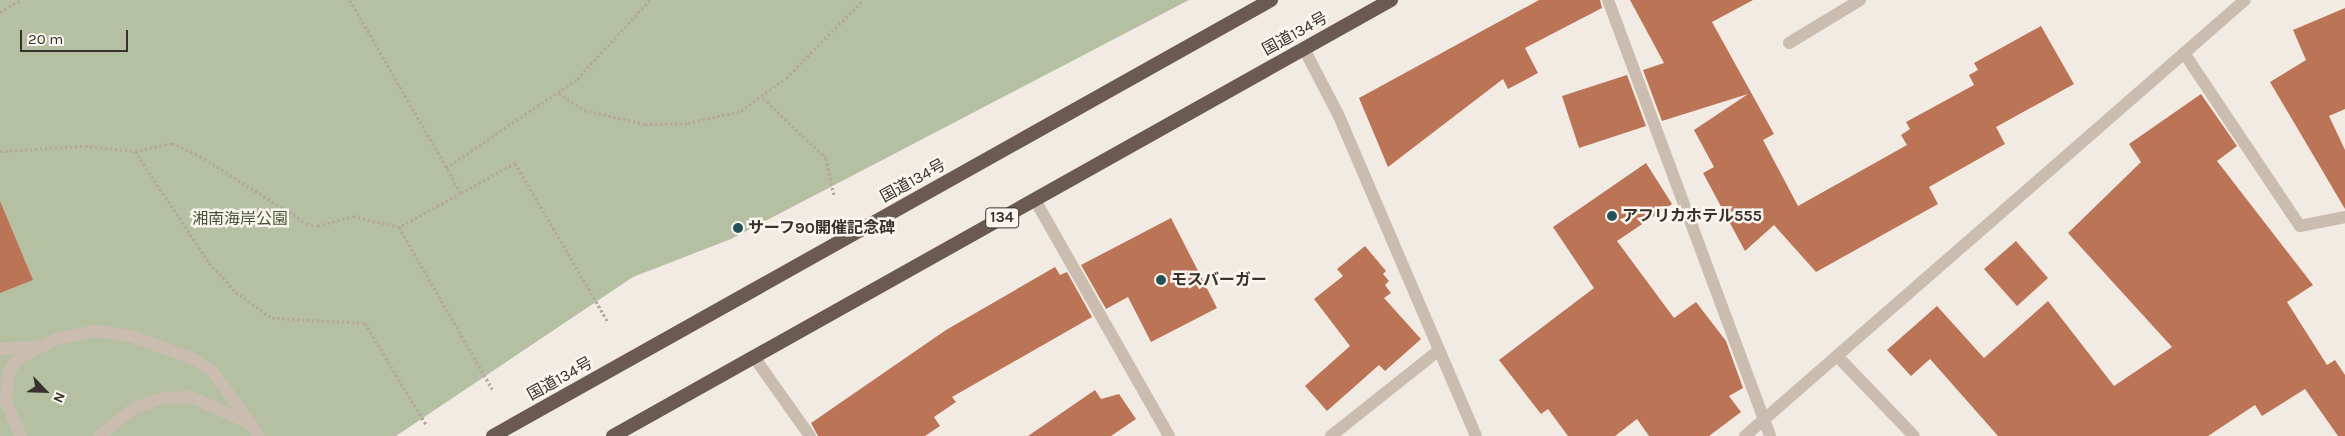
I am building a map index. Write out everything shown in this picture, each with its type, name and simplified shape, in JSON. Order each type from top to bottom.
[{"type":"highway","name":"国道134号","points":[[493,436],[1271,0]]},
{"type":"highway","name":"国道134号","points":[[614,436],[1391,0]]},
{"type":"street","points":[[1608,0],[1770,436]]},
{"type":"street","points":[[1789,43],[1860,0]]},
{"type":"street","points":[[1746,436],[1839,358],[2245,0]]},
{"type":"street","points":[[1304,49],[1338,114],[1476,436]]},
{"type":"street","points":[[2184,53],[2300,226],[2345,217]]},
{"type":"street","points":[[1035,200],[1169,436]]},
{"type":"street","points":[[0,348],[39,346],[96,331],[178,350],[213,372],[258,436]]},
{"type":"street","points":[[20,436],[6,402],[5,386],[17,359],[39,346]]},
{"type":"street","points":[[1331,436],[1440,350]]},
{"type":"street","points":[[754,357],[810,436]]},
{"type":"street","points":[[1839,358],[1914,436]]},
{"type":"street","points":[[99,436],[134,408],[163,398],[203,401],[251,424]]},
{"type":"path","points":[[0,12],[21,0]]},
{"type":"path","points":[[350,0],[461,193]]},
{"type":"path","points":[[446,168],[559,93],[650,0]]},
{"type":"path","points":[[559,93],[584,110],[645,124],[688,123],[742,111],[763,98],[863,0]]},
{"type":"path","points":[[763,98],[826,158],[834,196]]},
{"type":"path","points":[[0,151],[85,146],[135,150],[172,143],[200,156],[306,223],[318,226],[353,216],[399,227],[515,163],[608,322]]},
{"type":"path","points":[[135,150],[209,263],[236,292],[272,318],[365,323],[427,426]]},
{"type":"path","points":[[399,227],[492,389]]},
{"type":"green space","name":"湘南海岸公園","points":[[0,0],[1189,0],[731,239],[633,277],[396,436],[0,436]]},
{"type":"building","points":[[1539,0],[1600,0],[1602,8],[1525,48],[1538,73],[1508,89],[1503,79],[1388,167],[1359,98]]},
{"type":"building","points":[[1630,0],[1753,0],[1712,22],[1774,134],[1763,140],[1798,206],[1907,145],[1901,135],[1910,129],[1906,122],[1974,85],[1969,75],[1978,70],[1974,63],[2041,26],[2074,84],[1996,127],[2005,144],[1929,187],[1938,204],[1816,272],[1774,225],[1745,251],[1703,173],[1714,167],[1694,130],[1748,94],[1662,121],[1643,70],[1664,63]]},
{"type":"building","points":[[2345,8],[2345,109],[2329,116],[2345,150],[2345,209],[2270,82],[2306,60],[2293,30]]},
{"type":"building","points":[[1627,75],[1646,126],[1579,148],[1562,96]]},
{"type":"building","points":[[2201,94],[2237,146],[2217,161],[2313,285],[2287,302],[2327,365],[2335,360],[2345,375],[2345,436],[2338,436],[2305,389],[2262,416],[2255,405],[2208,436],[1998,436],[1930,359],[1911,376],[1887,350],[1937,306],[1984,358],[2048,301],[2114,386],[2172,347],[2068,233],[2141,162],[2129,144]]},
{"type":"building","points":[[1646,163],[1672,204],[1617,241],[1674,318],[1696,302],[1726,341],[1743,388],[1729,396],[1741,412],[1709,436],[1649,436],[1637,419],[1615,436],[1568,436],[1548,409],[1541,414],[1499,360],[1594,288],[1553,227]]},
{"type":"building","points":[[0,201],[33,280],[0,293]]},
{"type":"building","name":"モスバーガー","points":[[1171,218],[1217,308],[1151,342],[1128,297],[1106,309],[1081,265]]},
{"type":"building","points":[[2016,241],[2048,278],[2017,306],[1984,269]]},
{"type":"building","points":[[1365,246],[1386,271],[1383,274],[1389,281],[1385,285],[1391,293],[1384,298],[1421,339],[1385,371],[1379,365],[1327,411],[1305,386],[1350,346],[1314,299],[1343,276],[1337,269]]},
{"type":"building","points":[[1055,267],[1060,275],[1067,272],[1092,317],[952,397],[956,402],[934,417],[940,426],[925,436],[818,436],[811,423],[946,330]]},
{"type":"building","points":[[1095,390],[1101,399],[1119,394],[1136,419],[1111,436],[1028,436]]},
{"type":"place","name":"アフリカホテル555","points":[[1612,216]]},
{"type":"place","name":"サーフ90開催記念碑","points":[[738,228]]},
{"type":"place","name":"モスバーガー","points":[[1161,280]]}]
